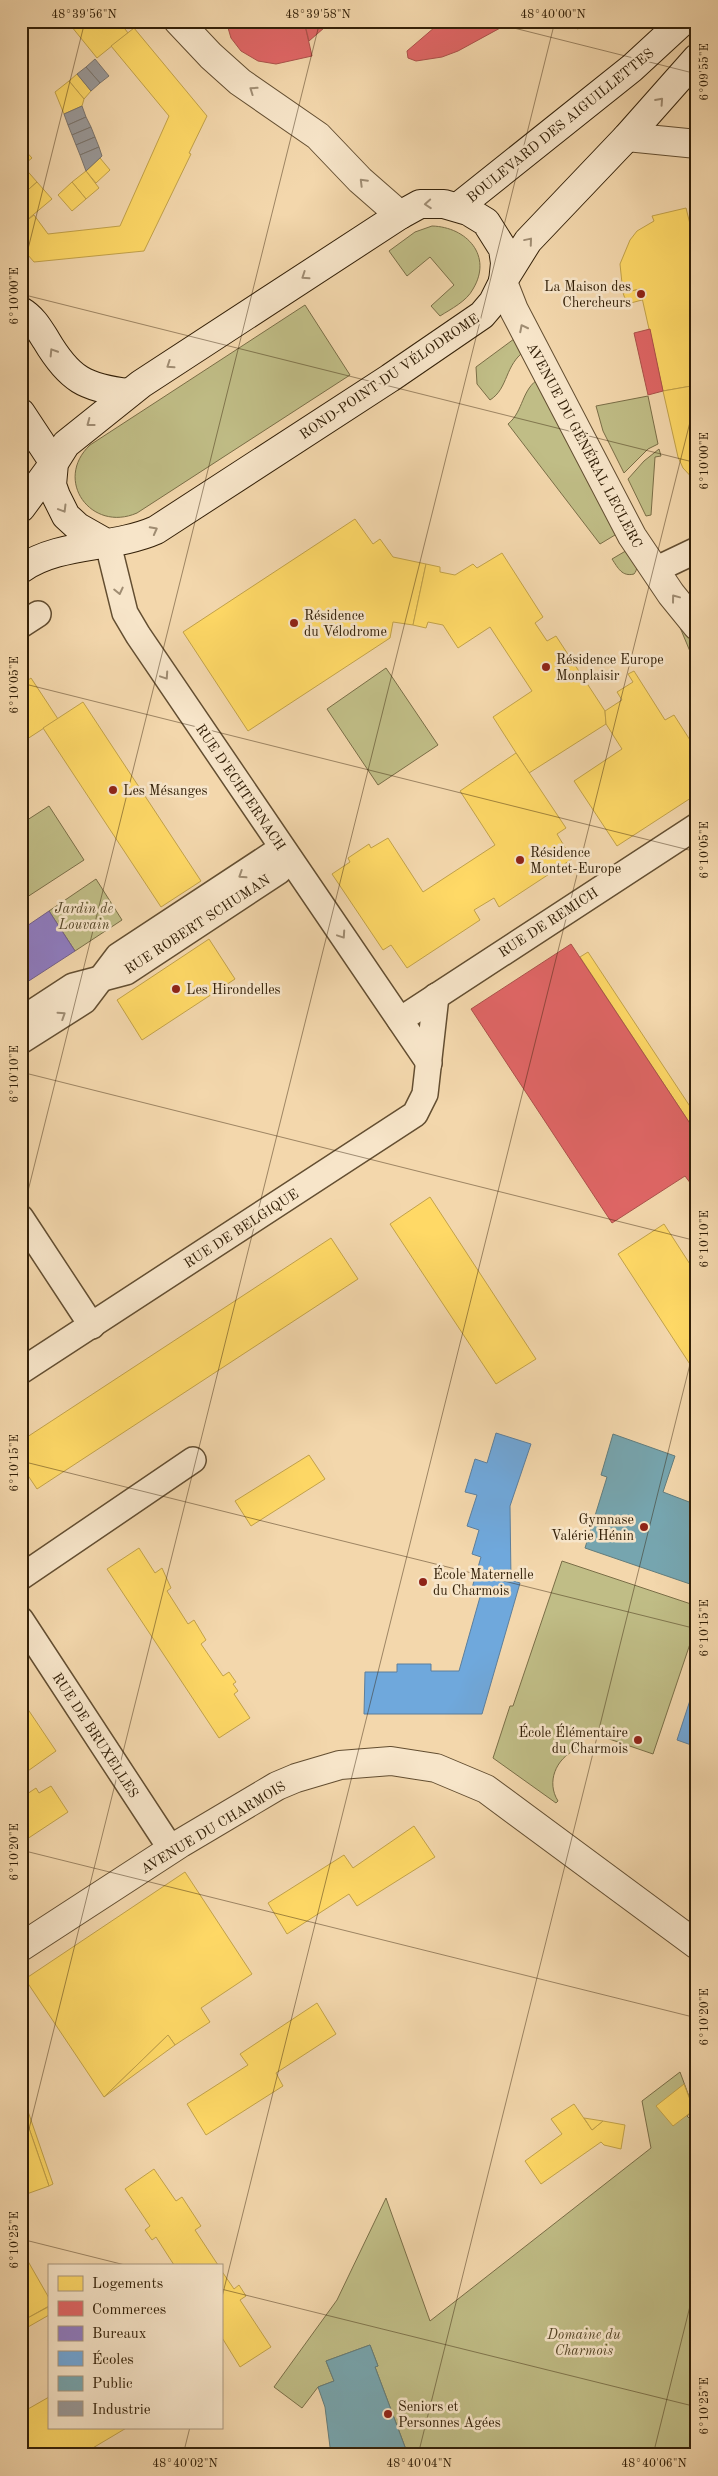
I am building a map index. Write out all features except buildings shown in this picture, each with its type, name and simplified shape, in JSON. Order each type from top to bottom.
[{"type":"main road","points":[[178,21],[211,56],[240,82],[318,136],[371,190],[400,215]]},
{"type":"main road","name":"BOULEVARD DES AIGUILLETTES","points":[[458,208],[632,68],[683,21]]},
{"type":"main road","points":[[503,282],[528,241],[628,138],[697,58]]},
{"type":"main road","points":[[628,138],[665,139],[697,144]]},
{"type":"main road","name":"ROND-POINT DU VÉLODROME","points":[[21,508],[66,444],[76,434],[129,394],[400,215],[420,204],[430,203],[458,208],[477,215],[486,222],[503,249],[505,263],[503,282],[493,302],[482,315],[390,378],[156,530],[139,537],[39,558],[21,569]]},
{"type":"main road","name":"AVENUE DU GÉNÉRAL LECLERC","points":[[503,282],[514,310],[632,536],[697,626]]},
{"type":"main road","points":[[21,311],[34,321],[58,360],[76,379],[105,390],[129,394]]},
{"type":"main road","points":[[21,413],[54,463],[52,485],[62,510],[78,527],[108,544]]},
{"type":"main road","name":"AVENUE DU CHARMOIS","points":[[21,1947],[171,1849],[263,1794],[296,1778],[340,1765],[391,1761],[416,1763],[454,1774],[503,1799],[697,1946]]},
{"type":"street","name":"RUE D'ECHTERNACH","points":[[108,544],[125,613],[400,1020]]},
{"type":"street","points":[[655,570],[697,550]]},
{"type":"street","name":"RUE DE REMICH","points":[[400,1020],[697,826]]},
{"type":"street","name":"RUE ROBERT SCHUMAN","points":[[21,1041],[84,1001],[118,956],[287,855]]},
{"type":"street","points":[[21,1020],[73,986],[99,979]]},
{"type":"street","name":"RUE DE BELGIQUE","points":[[21,1371],[415,1114],[425,1094],[436,996]]},
{"type":"street","points":[[400,1020],[429,1063]]},
{"type":"street","points":[[21,1218],[92,1326]]},
{"type":"street","points":[[21,1577],[193,1460]]},
{"type":"street","name":"RUE DE BRUXELLES","points":[[21,1620],[171,1849]]},
{"type":"green space","points":[[432,226],[445,228],[466,238],[478,255],[480,265],[478,277],[467,297],[440,316],[431,306],[454,285],[430,257],[407,276],[389,251],[415,232]]},
{"type":"green space","points":[[305,305],[350,375],[137,513],[120,517],[105,516],[92,510],[82,500],[76,487],[75,473],[80,459],[90,445]]},
{"type":"green space","points":[[518,336],[526,350],[514,362],[501,389],[490,400],[477,384],[476,367]]},
{"type":"green space","points":[[540,378],[620,532],[600,544],[508,424],[517,413],[529,388]]},
{"type":"green space","points":[[648,396],[658,444],[648,449],[624,473],[603,431],[596,406]]},
{"type":"green space","points":[[659,449],[661,456],[655,457],[651,515],[646,516],[628,479],[644,461]]},
{"type":"green space","points":[[629,549],[637,565],[634,574],[630,575],[623,573],[612,559]]},
{"type":"green space","points":[[679,625],[697,636],[697,664],[694,661]]},
{"type":"green space","points":[[386,668],[438,745],[378,785],[327,709]]},
{"type":"green space","points":[[49,806],[84,860],[21,901],[21,824]]},
{"type":"green space","name":"Jardin de Louvain","points":[[96,879],[122,920],[75,951],[49,911]]},
{"type":"green space","points":[[562,1561],[697,1606],[697,1623],[653,1754],[583,1730],[575,1750],[563,1759],[555,1772],[553,1786],[558,1801],[556,1803],[493,1758],[510,1706],[513,1706]]},
{"type":"green space","name":"Domaine du Charmois","points":[[680,2072],[694,2110],[687,2116],[697,2126],[697,2455],[408,2455],[375,2367],[378,2366],[370,2345],[326,2361],[334,2381],[318,2387],[302,2408],[274,2387],[337,2300],[386,2198],[430,2321],[651,2148],[642,2101]]},
{"type":"place","name":"La Maison des Chercheurs","points":[[641,294]]},
{"type":"place","name":"Résidence du Vélodrome","points":[[294,623]]},
{"type":"place","name":"Résidence Europe Monplaisir","points":[[546,667]]},
{"type":"place","name":"Les Mésanges","points":[[113,790]]},
{"type":"place","name":"Résidence Montet-Europe","points":[[520,860]]},
{"type":"place","name":"Les Hirondelles","points":[[176,989]]},
{"type":"place","name":"Gymnase Valérie Hénin","points":[[644,1527]]},
{"type":"place","name":"École Maternelle du Charmois","points":[[423,1582]]},
{"type":"place","name":"École Élémentaire du Charmois","points":[[638,1740]]},
{"type":"place","name":"Seniors et Personnes Agées","points":[[388,2414]]}]
